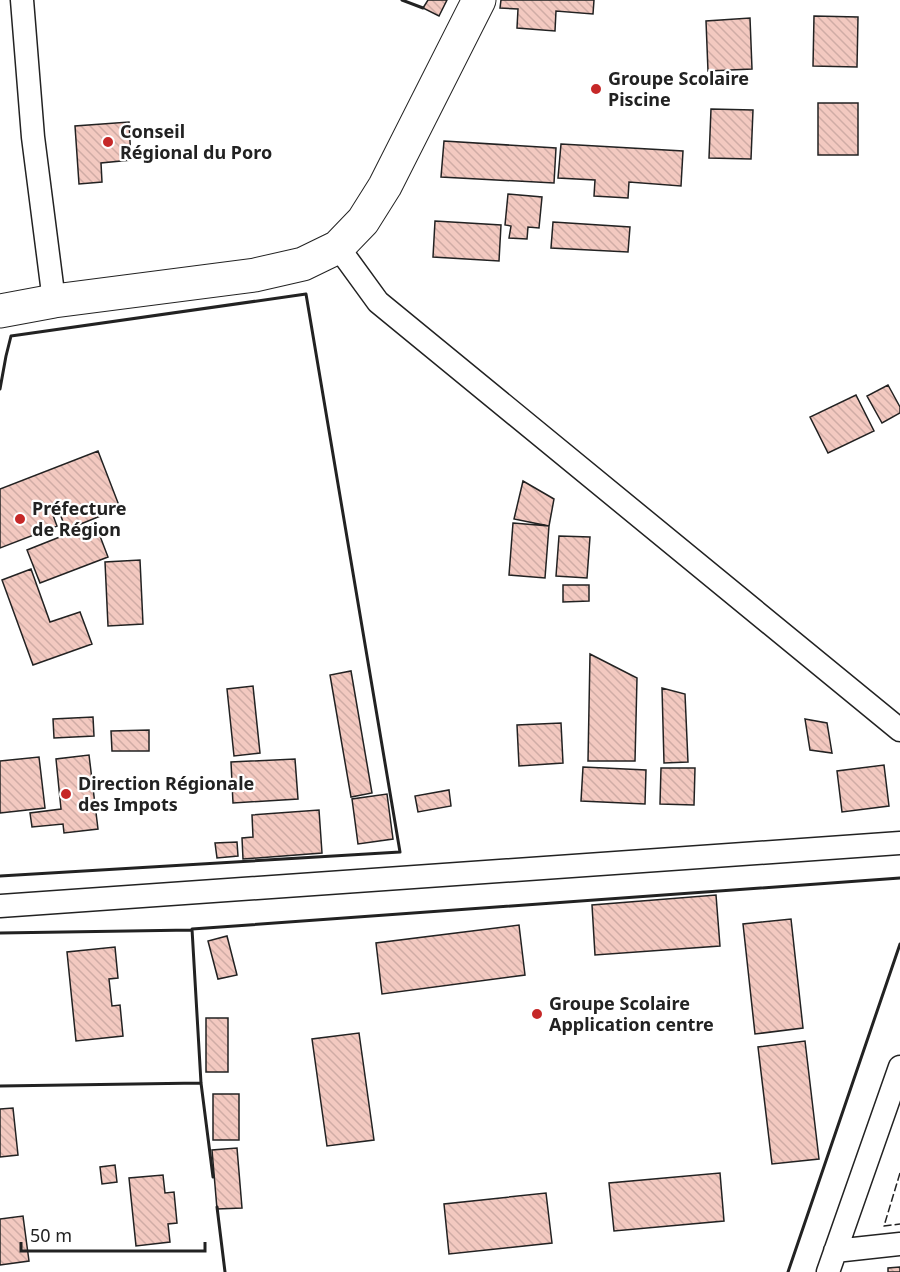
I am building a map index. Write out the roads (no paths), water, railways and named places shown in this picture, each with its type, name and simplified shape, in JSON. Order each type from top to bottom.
[{"type":"main road","points":[[0,310],[255,275],[303,264],[338,247],[363,221],[385,186],[479,0]]},
{"type":"street","points":[[22,0],[33,137],[54,301]]},
{"type":"street","points":[[338,247],[378,302],[900,730]]},
{"type":"street","points":[[0,906],[900,843]]},
{"type":"street","points":[[832,1262],[900,1067]]},
{"type":"street","points":[[832,1262],[900,1244]]},
{"type":"place","name":"Groupe Scolaire Piscine","points":[[596,89]]},
{"type":"place","name":"Conseil Régional du Poro","points":[[108,142]]},
{"type":"place","name":"Préfecture de Région","points":[[20,519]]},
{"type":"place","name":"Direction Régionale des Impots","points":[[66,794]]},
{"type":"place","name":"Groupe Scolaire Application centre","points":[[537,1014]]}]
